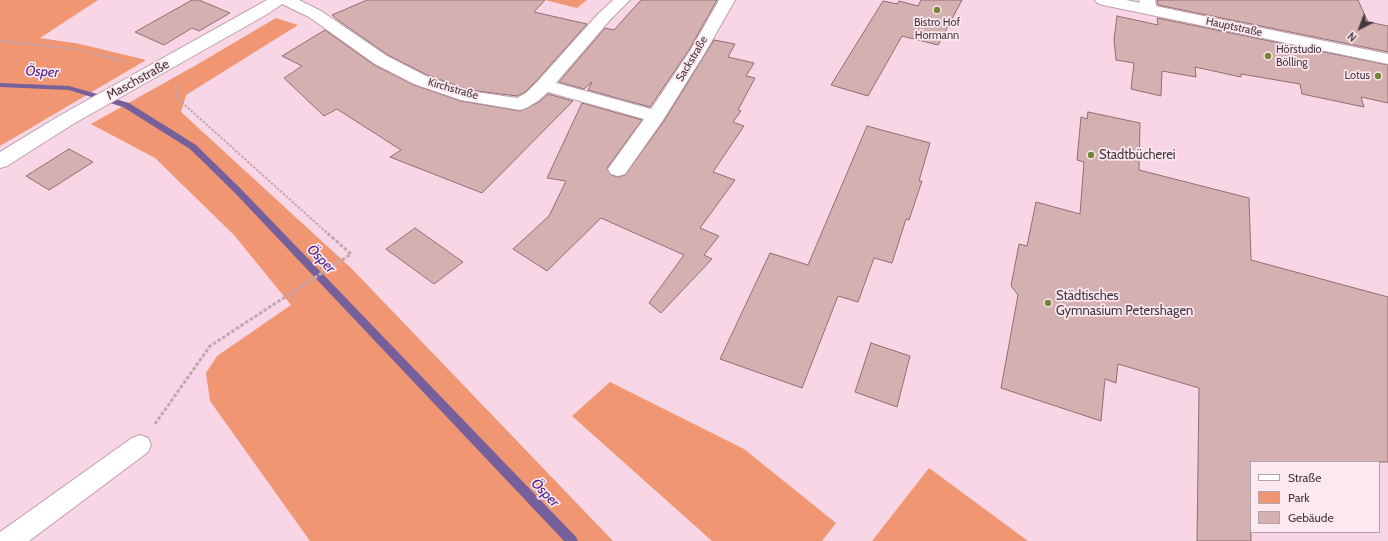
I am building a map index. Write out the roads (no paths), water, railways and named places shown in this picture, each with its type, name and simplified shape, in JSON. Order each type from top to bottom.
[{"type":"street","name":"Maschstraße","points":[[0,161],[66,120],[258,13],[278,0]]},
{"type":"street","name":"Kirchstraße","points":[[286,0],[314,14],[381,60],[420,80],[467,96],[520,104],[532,97],[544,85],[622,0]]},
{"type":"street","name":"Sackstraße","points":[[618,169],[656,116],[698,51],[727,0]]},
{"type":"street","name":"Hauptstraße","points":[[1103,0],[1148,5],[1388,60]]},
{"type":"street","points":[[544,85],[656,116]]},
{"type":"lane","points":[[9,541],[140,445]]},
{"type":"waterway","name":"Ösper","points":[[0,85],[69,88],[126,105],[193,147],[238,191],[572,541]]},
{"type":"place","name":"Bistro Hof Hormann","points":[[937,10]]},
{"type":"place","name":"Hörstudio Bölling","points":[[1268,56]]},
{"type":"place","name":"Lotus","points":[[1378,76]]},
{"type":"place","name":"Stadtbücherei","points":[[1091,155]]},
{"type":"place","name":"Städtisches Gymnasium Petershagen","points":[[1048,303]]}]
